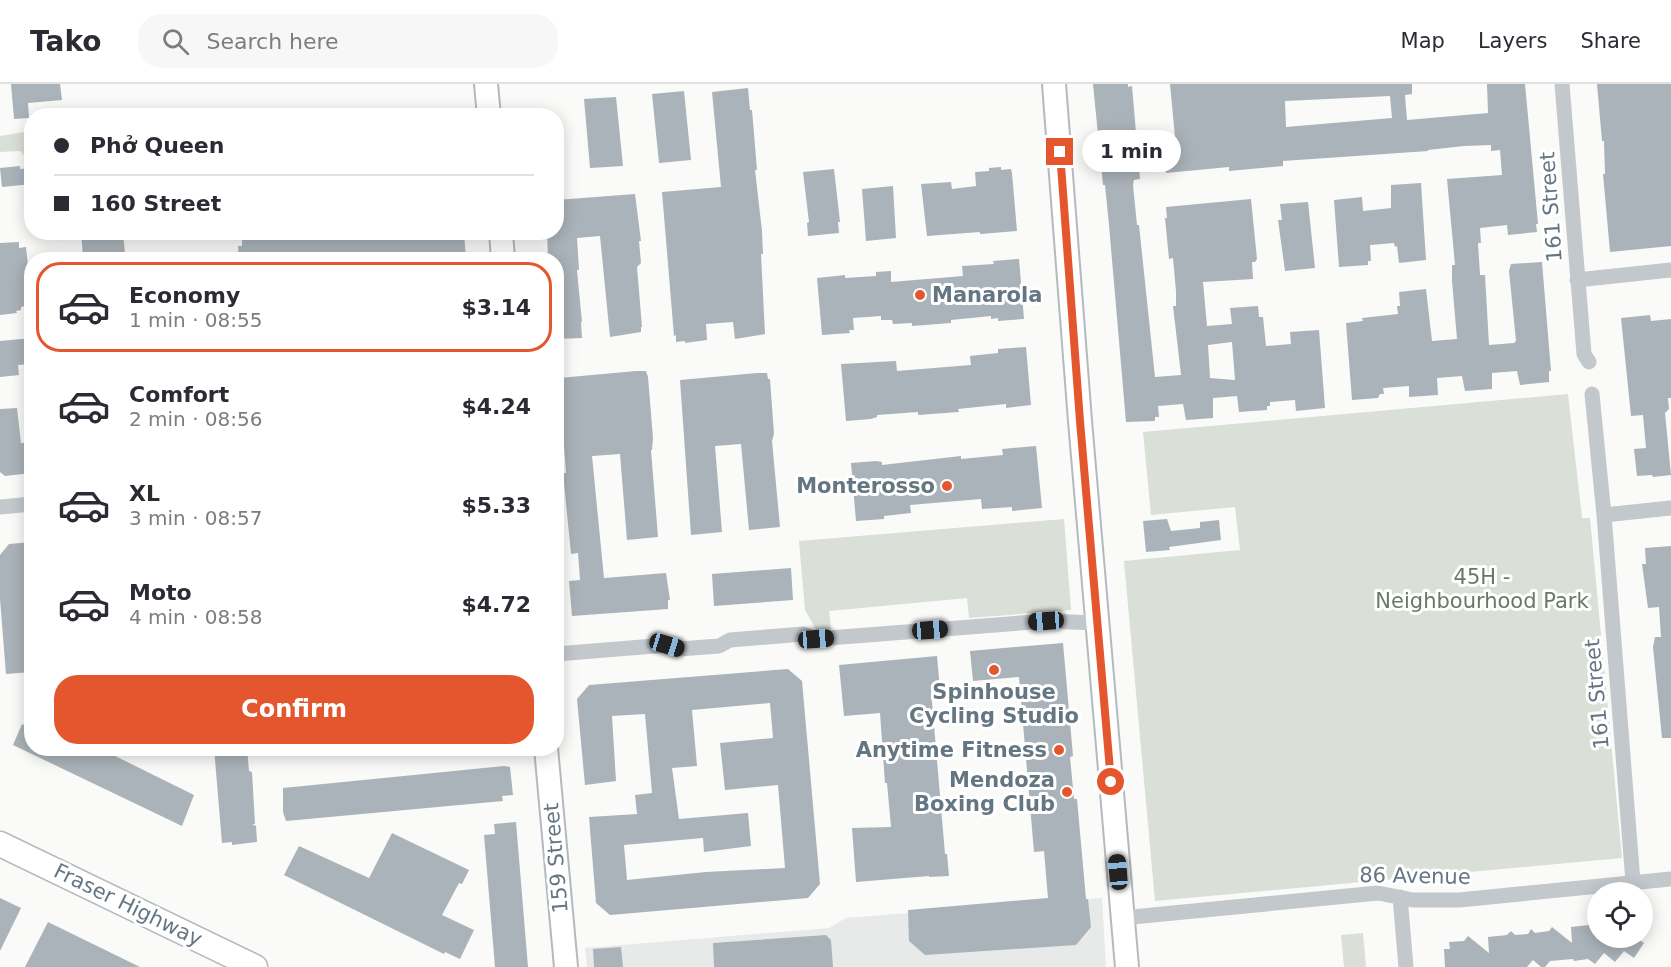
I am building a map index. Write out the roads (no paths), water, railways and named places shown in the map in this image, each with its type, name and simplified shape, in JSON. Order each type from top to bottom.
[{"type":"main road","points":[[486,84],[488,108]]},
{"type":"main road","points":[[1054,84],[1126,967]]},
{"type":"main road","name":"159 Street","points":[[547,756],[566,967]]},
{"type":"main road","name":"Fraser Highway","points":[[0,844],[255,967]]},
{"type":"street","name":"161 Street","points":[[1562,84],[1584,354],[1589,362]]},
{"type":"street","points":[[1577,279],[1671,270]]},
{"type":"street","name":"161 Street","points":[[1592,394],[1604,515],[1633,882]]},
{"type":"street","points":[[0,507],[24,505]]},
{"type":"street","points":[[1604,515],[1671,508]]},
{"type":"street","points":[[564,653],[667,645],[679,649],[711,647],[719,646],[730,640],[803,634],[816,639],[1046,621],[1097,623]]},
{"type":"street","name":"86 Avenue","points":[[1633,882],[1671,879]]},
{"type":"street","name":"86 Avenue","points":[[1122,918],[1378,893],[1426,901],[1459,900],[1587,887]]},
{"type":"street","points":[[1400,897],[1406,967]]},
{"type":"place","name":"Manarola","points":[[920,295]]},
{"type":"place","name":"Monterosso","points":[[947,486]]},
{"type":"place","name":"Spinhouse Cycling Studio","points":[[994,670]]},
{"type":"place","name":"Anytime Fitness","points":[[1059,750]]},
{"type":"place","name":"Mendoza Boxing Club","points":[[1067,792]]},
{"type":"park label","name":"45H - Neighbourhood Park","points":[[1482,589]]}]
